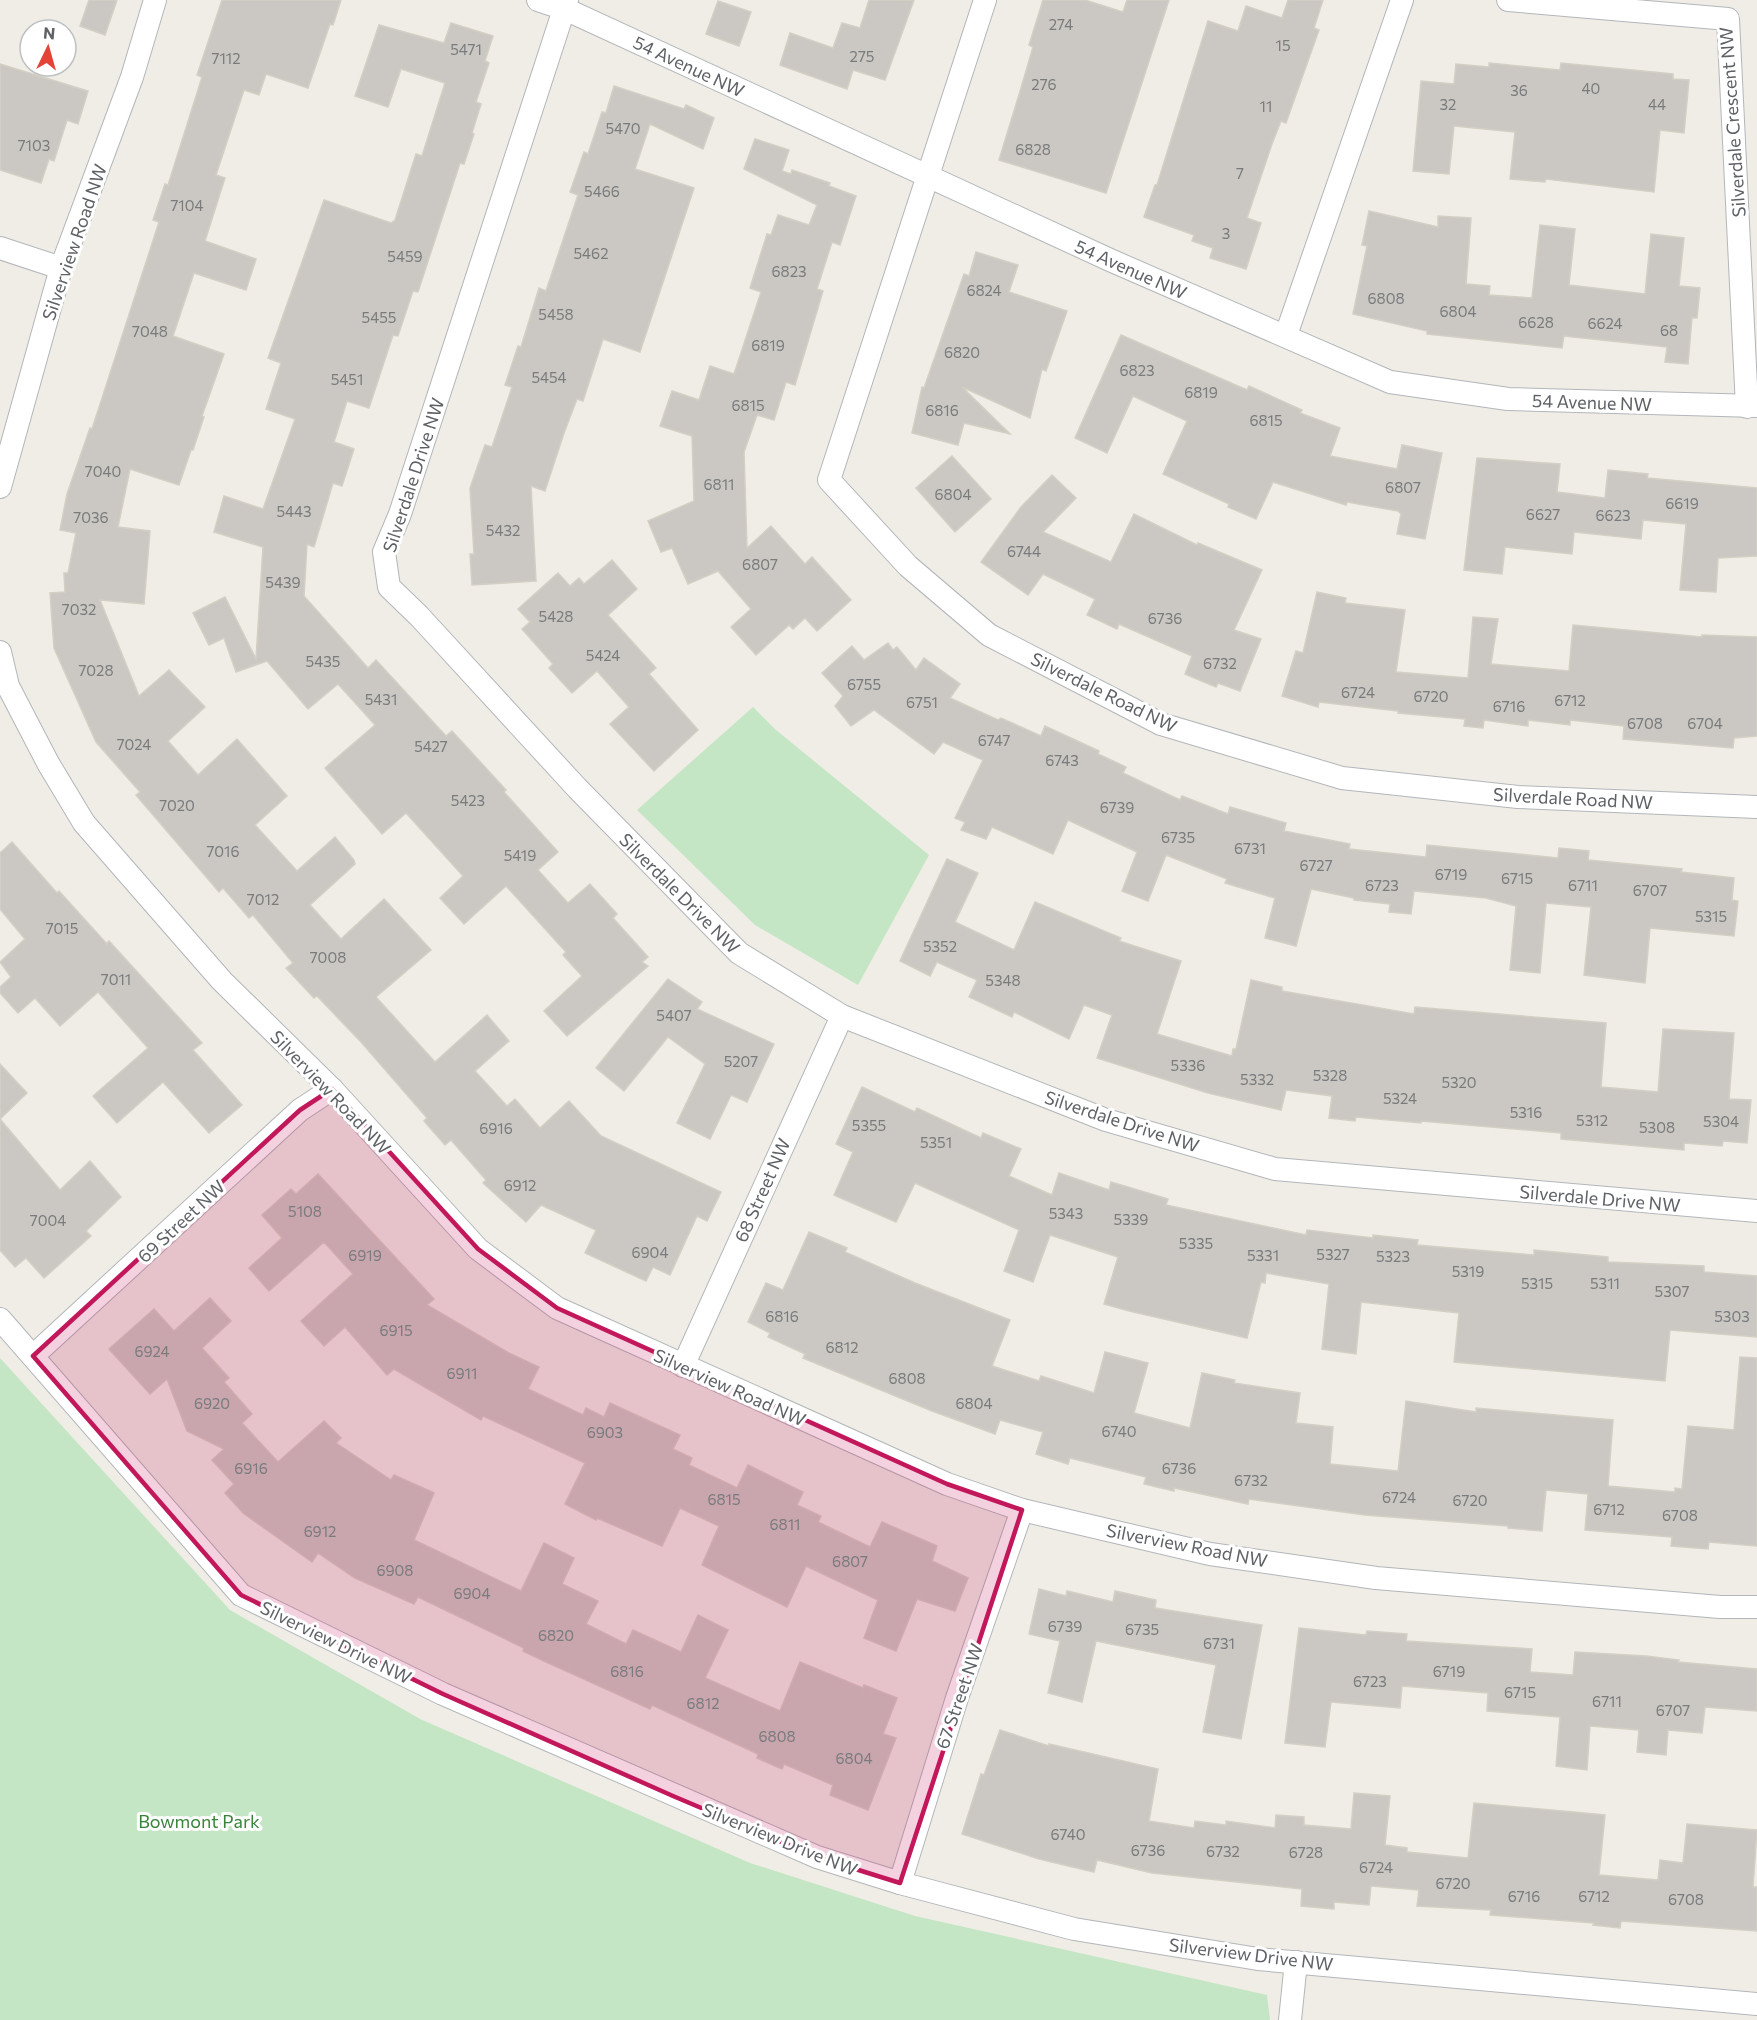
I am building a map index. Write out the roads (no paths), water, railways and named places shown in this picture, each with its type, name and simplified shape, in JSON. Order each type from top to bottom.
[{"type":"street","name":"Silverview Road NW","points":[[0,487],[62,268],[132,77],[155,0]]},
{"type":"street","name":"54 Avenue NW","points":[[538,0],[566,4],[929,177],[1110,260],[1390,382],[1508,399],[1752,406]]},
{"type":"street","points":[[929,177],[986,0]]},
{"type":"street","points":[[1286,335],[1402,0]]},
{"type":"street","name":"Silverdale Crescent NW","points":[[1508,0],[1728,19],[1752,406]]},
{"type":"street","name":"Silverdale Drive NW","points":[[566,4],[400,514],[384,552],[389,587],[419,616],[613,826],[739,953],[842,1016],[1106,1120],[1275,1169],[1757,1211]]},
{"type":"street","name":"Silverdale Road NW","points":[[929,177],[829,480],[908,566],[989,635],[1161,724],[1342,778],[1518,797],[1757,807]]},
{"type":"street","points":[[0,248],[62,268]]},
{"type":"street","name":"Silverview Road NW","points":[[0,652],[8,686],[48,763],[84,823],[222,981],[332,1089],[478,1249],[556,1308],[947,1484],[1022,1510],[1210,1554],[1376,1578],[1720,1607],[1757,1607]]},
{"type":"street","name":"68 Street NW","points":[[683,1366],[842,1016]]},
{"type":"street","name":"69 Street NW","points":[[33,1356],[300,1110],[332,1089]]},
{"type":"street","name":"Silverview Drive NW","points":[[0,1319],[241,1595],[443,1694],[817,1857],[900,1883],[1074,1929],[1258,1959],[1757,2004]]},
{"type":"street","name":"67 Street NW","points":[[900,1883],[957,1698],[1022,1510]]},
{"type":"street","points":[[1290,2020],[1296,1962]]},
{"type":"park label","name":"Bowmont Park","points":[[199,1821]]}]
